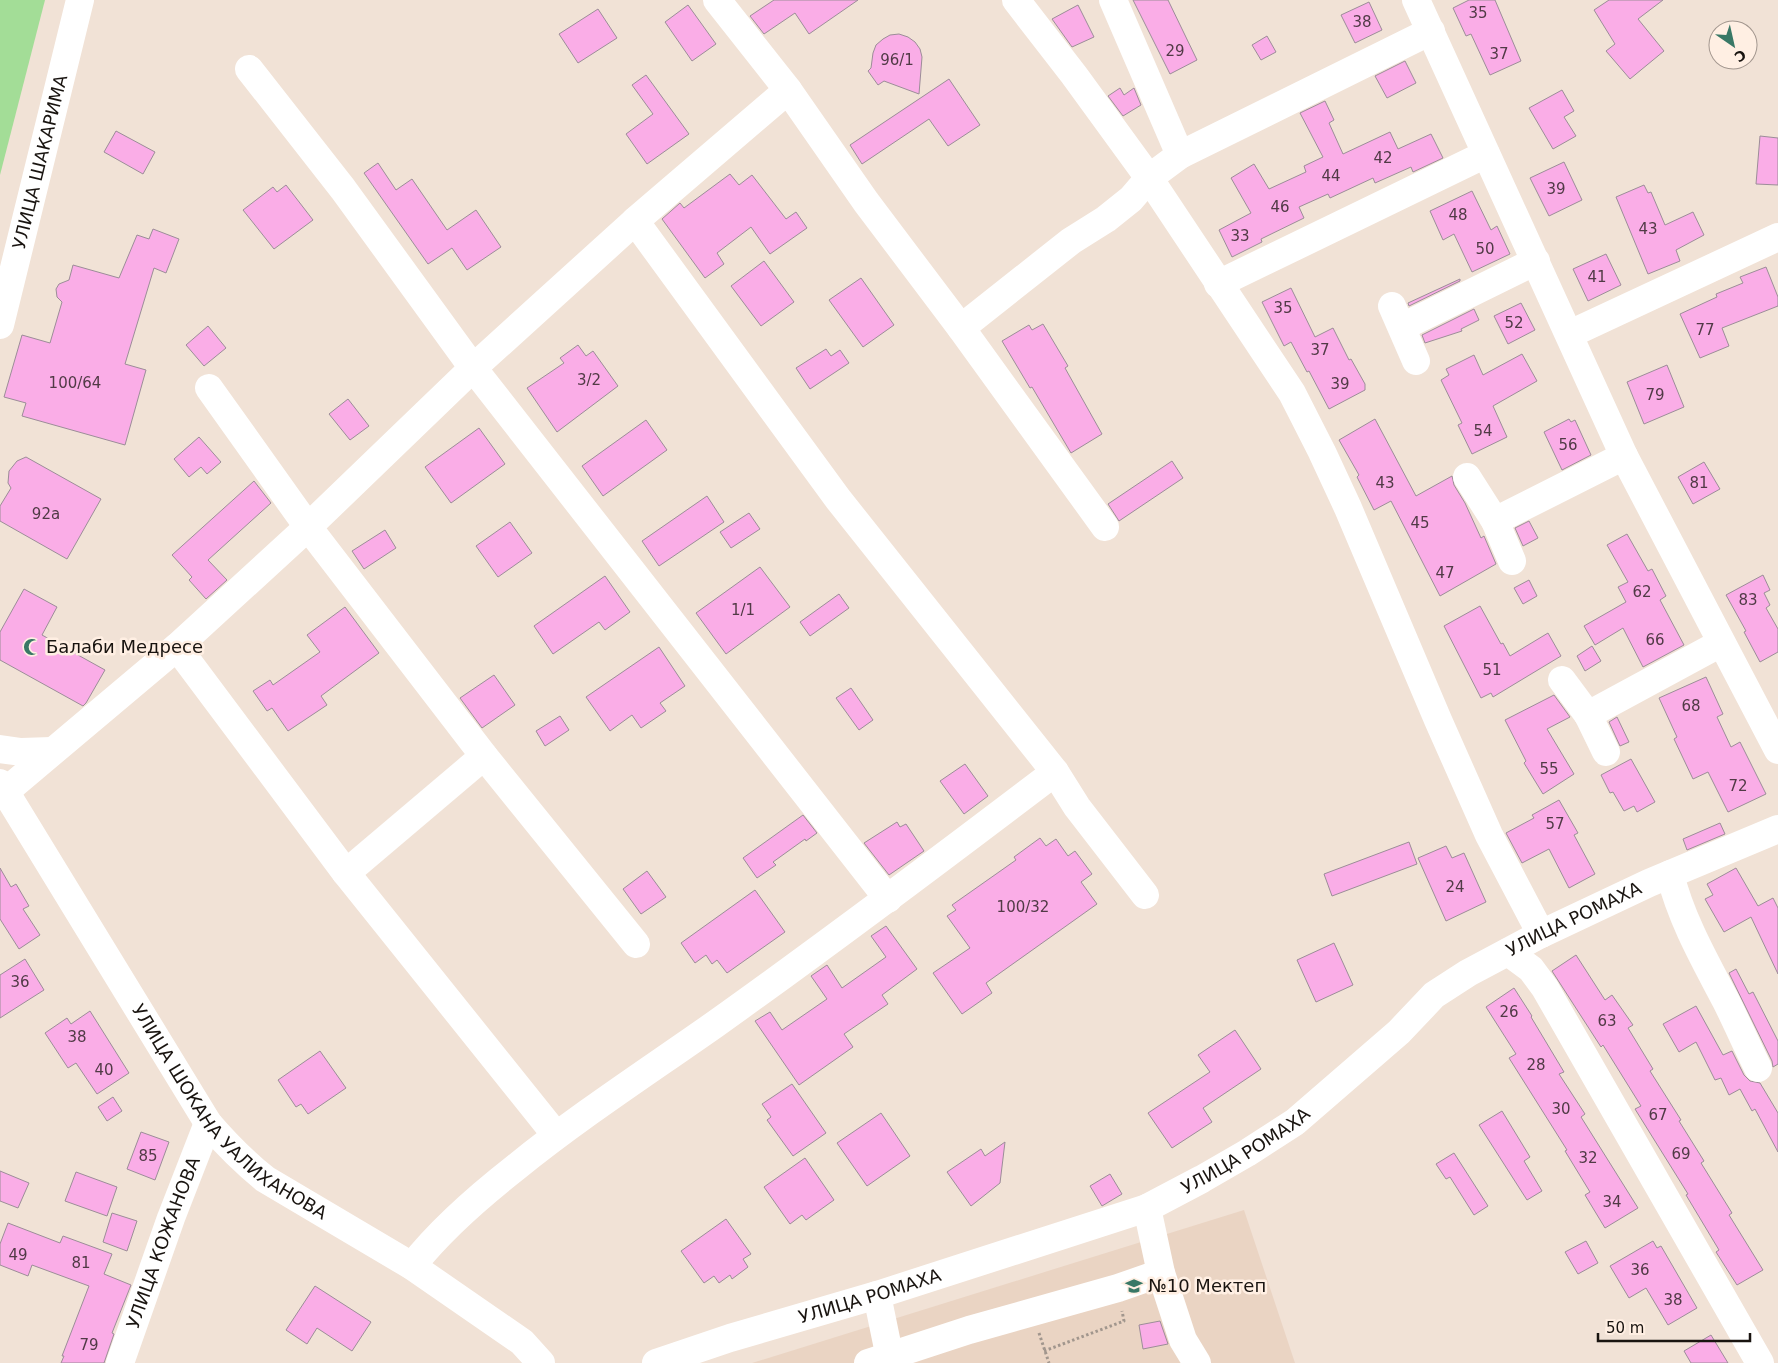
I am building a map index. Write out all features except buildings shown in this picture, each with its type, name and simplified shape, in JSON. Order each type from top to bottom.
[{"type":"street","name":"УЛИЦА ШАКАРИМА","points":[[0,325],[80,0]]},
{"type":"street","points":[[717,0],[788,90],[866,202],[961,328],[1105,527]]},
{"type":"street","points":[[1016,0],[1149,178],[1292,393],[1348,508],[1489,835],[1541,934]]},
{"type":"street","points":[[1113,0],[1180,155]]},
{"type":"street","points":[[1416,0],[1570,334],[1624,456],[1778,750]]},
{"type":"street","points":[[961,328],[1071,241],[1131,199],[1149,178],[1180,155],[1431,31]]},
{"type":"street","points":[[249,68],[343,189],[473,368],[888,899]]},
{"type":"street","points":[[3,786],[52,751],[177,647],[308,527],[473,368],[634,221],[788,90]]},
{"type":"street","points":[[1218,284],[1486,154]]},
{"type":"street","points":[[634,221],[838,499],[1055,772],[1077,807],[1145,895]]},
{"type":"street","points":[[1570,334],[1778,237]]},
{"type":"street","points":[[1416,361],[1397,316],[1536,262]]},
{"type":"street","points":[[209,388],[308,527],[484,756],[636,944]]},
{"type":"street","points":[[1495,521],[1624,456]]},
{"type":"street","points":[[1467,477],[1495,521],[1512,561]]},
{"type":"street","points":[[1588,716],[1721,643]]},
{"type":"street","points":[[177,647],[346,873],[556,1135]]},
{"type":"street","points":[[1562,680],[1588,716],[1606,752]]},
{"type":"street","points":[[0,749],[21,752],[52,751]]},
{"type":"street","points":[[346,873],[484,756]]},
{"type":"street","points":[[412,1266],[422,1252],[477,1198],[556,1135],[714,1025],[888,899],[1055,772]]},
{"type":"street","name":"УЛИЦА ШОКАНА УАЛИХАНОВА","points":[[3,786],[208,1124],[244,1163],[265,1179],[412,1266],[522,1342],[541,1363]]},
{"type":"street","name":"УЛИЦА РОМАХА","points":[[656,1363],[730,1338],[877,1294],[1147,1208],[1247,1153],[1295,1122],[1399,1032],[1434,995],[1468,973],[1541,934],[1670,874],[1778,830]]},
{"type":"street","points":[[1670,874],[1675,895],[1698,947],[1758,1068]]},
{"type":"street","points":[[1508,952],[1531,969],[1545,988],[1760,1363]]},
{"type":"street","name":"УЛИЦА КОЖАНОВА","points":[[120,1363],[170,1218],[208,1124]]},
{"type":"street","points":[[1147,1208],[1161,1273],[1183,1340],[1197,1363]]},
{"type":"street","points":[[877,1294],[883,1361],[968,1330],[1118,1288],[1161,1273]]},
{"type":"path","points":[[1044,1351],[1124,1321],[1118,1288]]},
{"type":"path","points":[[1033,1313],[1049,1363]]},
{"type":"shaded area","name":"№10 Мектеп","points":[[1244,1210],[1295,1363],[752,1363]]},
{"type":"green space","points":[[0,0],[45,0],[0,175]]},
{"type":"place","name":"Балаби Медресе","points":[[32,647]]},
{"type":"place","name":"№10 Мектеп","points":[[1134,1286]]}]
